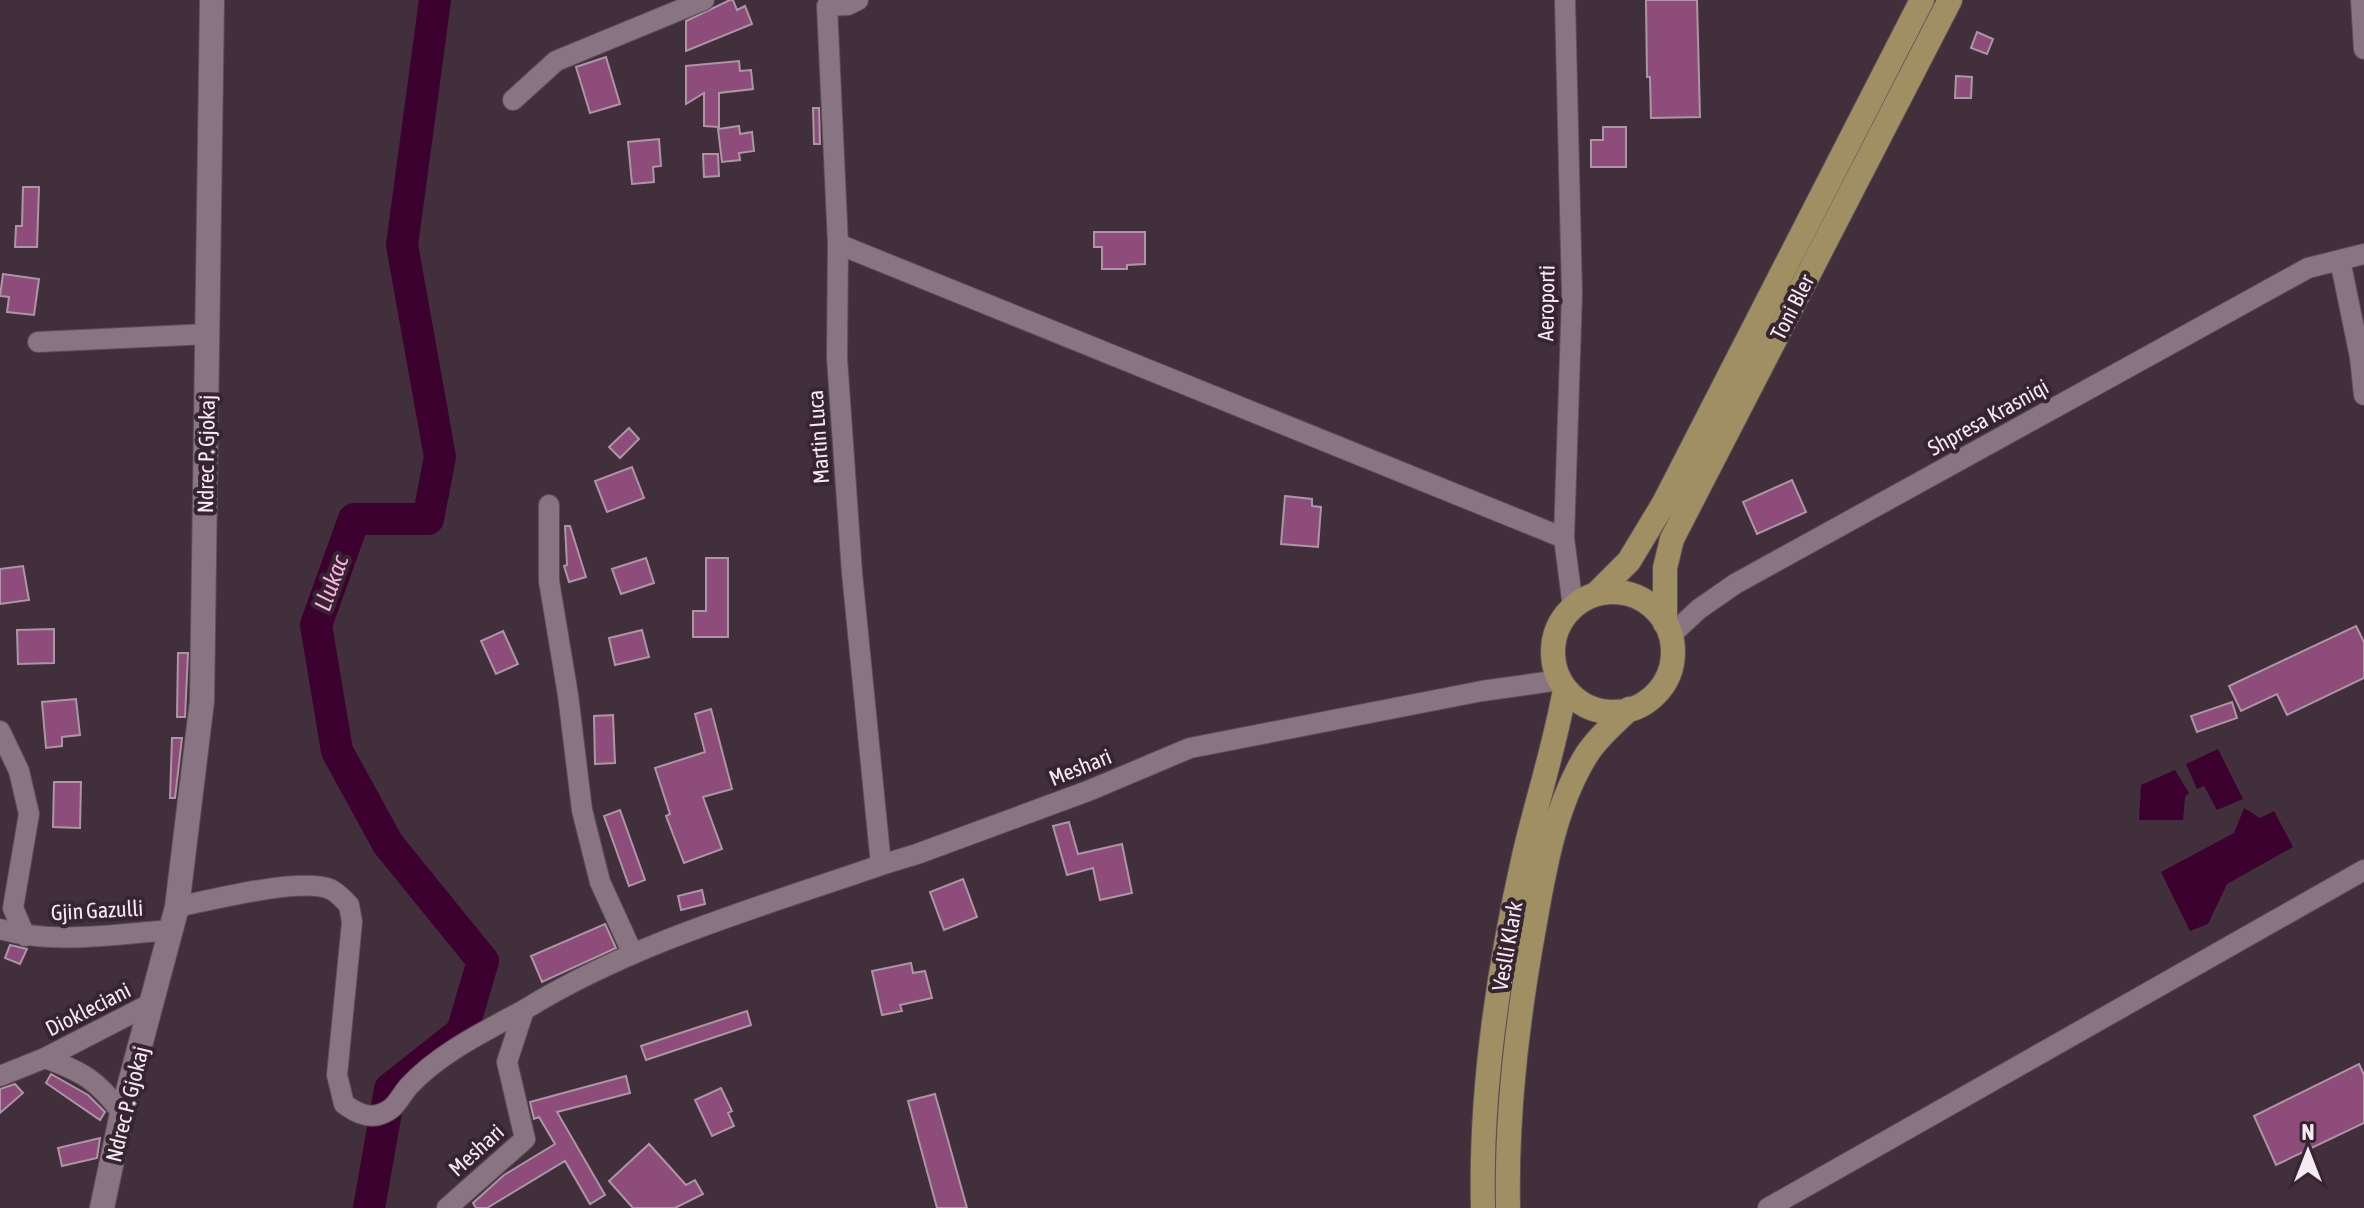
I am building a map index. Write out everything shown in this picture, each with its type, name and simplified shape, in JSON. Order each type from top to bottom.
[{"type":"main road","name":"Toni Bler","points":[[1596,594],[1629,561],[1664,503],[1922,0]]},
{"type":"main road","name":"Toni Bler","points":[[1668,629],[1665,568],[1672,539],[1950,0]]},
{"type":"main road","points":[[1623,593],[1636,597],[1658,612],[1668,629],[1672,662],[1668,675],[1653,697],[1629,709],[1602,711],[1589,707],[1562,685],[1555,668],[1553,641],[1557,629],[1573,607],[1596,594],[1623,593]]},
{"type":"main road","name":"Veslli Klark","points":[[1483,1208],[1483,1110],[1492,1034],[1513,904],[1559,722],[1562,685]]},
{"type":"main road","name":"Veslli Klark","points":[[1508,1208],[1509,1113],[1519,1012],[1547,860],[1562,807],[1588,753],[1629,709]]},
{"type":"street","name":"Ndrec P. Gjokaj","points":[[102,1208],[122,1113],[174,918],[202,701],[212,0]]},
{"type":"street","points":[[513,100],[556,61],[704,0]]},
{"type":"street","points":[[825,3],[848,5],[858,0]]},
{"type":"street","name":"Aeroporti","points":[[1565,0],[1572,294],[1564,538],[1573,607]]},
{"type":"street","points":[[2361,0],[2364,49]]},
{"type":"street","name":"Martin Luca","points":[[825,3],[838,244],[837,358],[852,573],[881,865]]},
{"type":"street","points":[[838,244],[1564,538]]},
{"type":"street","name":"Shpresa Krasniqi","points":[[1668,629],[1735,584],[2308,268],[2363,251]]},
{"type":"street","points":[[2340,260],[2360,357],[2364,395]]},
{"type":"street","points":[[38,342],[208,334]]},
{"type":"street","points":[[549,505],[549,581],[568,695],[582,810],[600,882],[632,952]]},
{"type":"street","name":"Meshari","points":[[447,1208],[525,1139],[507,1062],[524,1010],[565,985],[632,952],[917,854],[1088,791],[1190,748],[1482,691],[1562,685]]},
{"type":"street","name":"Gjin Gazulli","points":[[0,731],[19,771],[29,814],[7,903],[25,936]]},
{"type":"street","points":[[1768,1208],[2364,870]]},
{"type":"street","points":[[174,918],[229,896],[304,886],[331,889],[349,905],[352,922],[337,1075],[344,1104],[359,1114],[375,1116],[395,1109],[407,1088],[431,1066],[464,1042],[524,1010]]},
{"type":"street","name":"Gjin Gazulli","points":[[0,929],[25,936],[57,938],[174,918]]},
{"type":"street","name":"Diokleciani","points":[[0,1076],[45,1058],[152,1003]]},
{"type":"street","name":"Diokleciani","points":[[45,1058],[86,1076],[103,1089],[122,1113]]},
{"type":"shaded area","points":[[2218,749],[2243,799],[2217,810],[2204,786],[2197,789],[2186,764]]},
{"type":"shaded area","points":[[2175,770],[2189,793],[2185,797],[2183,820],[2139,820],[2141,785]]},
{"type":"shaded area","points":[[2244,808],[2260,818],[2274,811],[2293,847],[2227,884],[2208,924],[2190,931],[2161,872],[2234,833]]},
{"type":"building","points":[[733,0],[737,10],[745,6],[752,24],[686,51],[686,21]]},
{"type":"building","points":[[1646,0],[1697,0],[1700,117],[1651,118]]},
{"type":"building","points":[[1977,32],[1993,39],[1987,54],[1971,48]]},
{"type":"building","points":[[606,57],[620,104],[590,113],[576,67]]},
{"type":"building","points":[[739,61],[740,71],[751,70],[753,89],[719,93],[719,127],[704,126],[704,93],[686,104],[686,66]]},
{"type":"building","points":[[1956,76],[1972,77],[1971,98],[1955,98]]},
{"type":"building","points":[[813,108],[819,108],[820,144],[814,144]]},
{"type":"building","points":[[739,126],[740,134],[752,132],[754,151],[739,153],[740,160],[722,162],[718,129]]},
{"type":"building","points":[[1603,127],[1626,127],[1626,167],[1591,167],[1591,140],[1603,140]]},
{"type":"building","points":[[659,139],[661,166],[653,167],[654,182],[632,184],[628,142]]},
{"type":"building","points":[[703,154],[718,154],[719,176],[704,177]]},
{"type":"building","points":[[23,187],[39,187],[37,247],[15,247],[16,226],[22,226]]},
{"type":"building","points":[[1094,232],[1145,232],[1145,264],[1127,265],[1127,269],[1102,269],[1102,247],[1094,247]]},
{"type":"building","points":[[3,274],[39,279],[34,315],[7,312],[9,297],[0,296]]},
{"type":"building","points":[[629,428],[639,439],[620,458],[609,447]]},
{"type":"building","points":[[632,467],[644,498],[607,512],[595,481]]},
{"type":"building","points":[[1792,480],[1806,512],[1757,534],[1743,502]]},
{"type":"building","points":[[1285,496],[1312,499],[1312,506],[1321,507],[1318,547],[1281,544]]},
{"type":"building","points":[[565,526],[570,526],[586,577],[569,582],[564,566],[567,565]]},
{"type":"building","points":[[646,558],[654,583],[621,594],[612,569]]},
{"type":"building","points":[[706,558],[728,558],[728,637],[693,637],[693,611],[706,611]]},
{"type":"building","points":[[23,566],[29,600],[0,604],[0,569]]},
{"type":"building","points":[[2356,626],[2364,642],[2364,678],[2287,715],[2277,694],[2241,711],[2229,686]]},
{"type":"building","points":[[54,629],[54,663],[18,664],[17,630]]},
{"type":"building","points":[[642,630],[649,657],[615,665],[609,638]]},
{"type":"building","points":[[503,631],[518,664],[496,674],[481,641]]},
{"type":"building","points":[[178,653],[188,653],[185,717],[177,717]]},
{"type":"building","points":[[76,699],[80,735],[62,737],[62,746],[46,748],[42,702]]},
{"type":"building","points":[[2232,702],[2237,718],[2197,732],[2191,716]]},
{"type":"building","points":[[711,709],[732,789],[703,797],[722,849],[684,863],[666,816],[670,814],[655,768],[705,752],[695,714]]},
{"type":"building","points":[[613,715],[615,763],[595,764],[594,716]]},
{"type":"building","points":[[172,738],[182,738],[175,798],[170,798]]},
{"type":"building","points":[[54,782],[81,782],[80,828],[53,827]]},
{"type":"building","points":[[620,810],[645,880],[629,886],[604,816]]},
{"type":"building","points":[[1069,822],[1078,854],[1122,844],[1132,893],[1100,900],[1093,868],[1067,875],[1053,826]]},
{"type":"building","points":[[963,879],[977,917],[944,930],[930,892]]},
{"type":"building","points":[[702,890],[705,904],[681,910],[678,896]]},
{"type":"building","points":[[605,924],[616,948],[542,982],[531,956]]},
{"type":"building","points":[[10,945],[27,949],[20,964],[5,958]]},
{"type":"building","points":[[911,963],[913,973],[925,971],[932,998],[900,1005],[902,1011],[882,1015],[872,971]]},
{"type":"building","points":[[747,1011],[751,1025],[646,1060],[641,1046]]},
{"type":"building","points":[[2359,1064],[2364,1075],[2364,1123],[2276,1165],[2254,1116]]},
{"type":"building","points":[[51,1074],[88,1095],[105,1112],[100,1120],[46,1083]]},
{"type":"building","points":[[626,1076],[630,1093],[557,1112],[605,1195],[590,1204],[565,1161],[487,1208],[476,1208],[473,1203],[504,1175],[555,1144],[539,1117],[534,1119],[530,1102]]},
{"type":"building","points":[[15,1084],[23,1093],[0,1113],[0,1089]]},
{"type":"building","points":[[721,1088],[732,1111],[728,1113],[734,1126],[712,1136],[695,1100]]},
{"type":"building","points":[[935,1094],[967,1208],[937,1208],[908,1101]]},
{"type":"building","points":[[100,1138],[97,1158],[62,1166],[58,1148]]},
{"type":"building","points":[[649,1144],[686,1185],[695,1180],[703,1194],[675,1208],[633,1208],[609,1181]]},
{"type":"waterway","name":"Llukac","points":[[369,1208],[390,1089],[462,1032],[483,961],[388,844],[337,751],[316,625],[354,519],[428,519],[440,457],[402,245],[435,0]]}]
